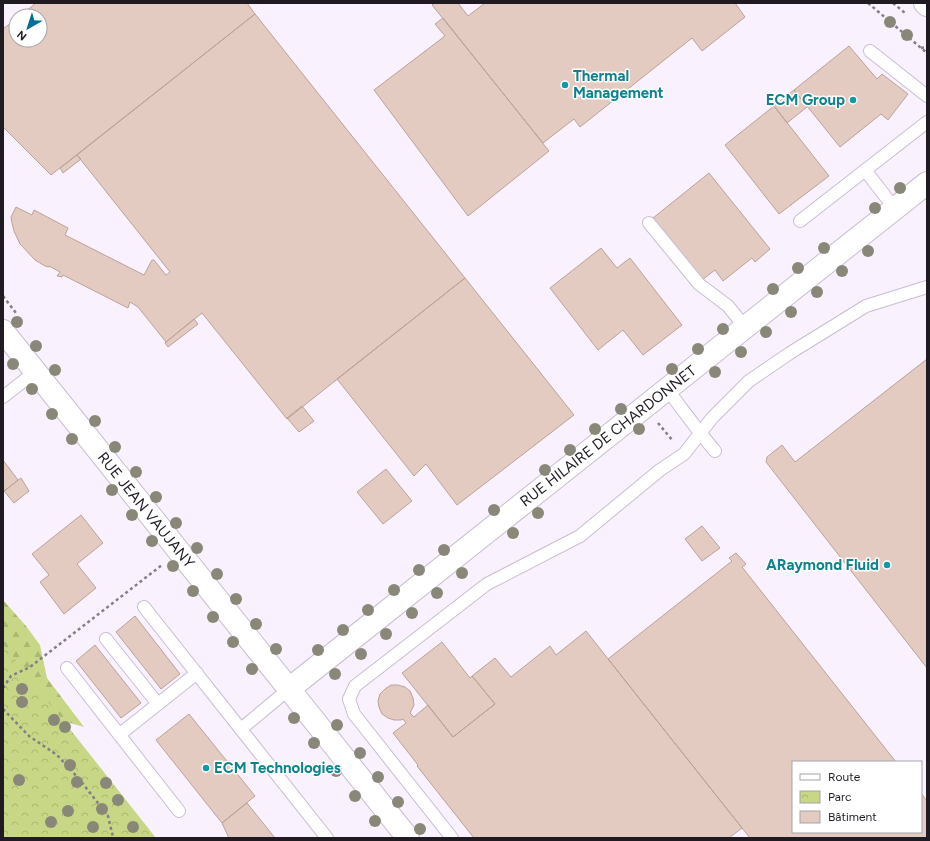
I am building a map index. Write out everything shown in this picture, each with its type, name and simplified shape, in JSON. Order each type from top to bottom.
[{"type":"street","name":"RUE HILAIRE DE CHARDONNET","points":[[289,689],[927,183]]},
{"type":"street","name":"RUE JEAN VAUJANY","points":[[3,331],[289,689],[405,837]]},
{"type":"lane","points":[[870,51],[927,96]]},
{"type":"lane","points":[[800,221],[927,122]]},
{"type":"lane","points":[[865,170],[895,208]]},
{"type":"lane","points":[[649,223],[700,284],[728,306],[745,327]]},
{"type":"lane","points":[[452,838],[354,714],[349,700],[355,686],[487,584],[580,536],[660,470],[684,454],[712,418],[749,381],[790,353],[866,306],[927,287]]},
{"type":"lane","points":[[3,397],[35,372]]},
{"type":"lane","points":[[667,389],[715,451]]},
{"type":"lane","points":[[144,607],[328,838]]},
{"type":"lane","points":[[106,639],[158,704]]},
{"type":"lane","points":[[67,668],[179,811]]},
{"type":"lane","points":[[119,735],[197,673]]},
{"type":"lane","points":[[241,730],[289,689]]},
{"type":"path","points":[[868,3],[927,52]]},
{"type":"path","points":[[921,48],[927,47]]},
{"type":"path","points":[[3,296],[18,314]]},
{"type":"path","points":[[3,688],[11,676],[30,667],[179,552]]},
{"type":"path","points":[[3,709],[29,736],[57,755],[80,780],[108,816],[113,838]]},
{"type":"green space","points":[[3,600],[26,626],[40,645],[47,678],[84,727],[3,702]]},
{"type":"green space","points":[[3,644],[20,666],[156,838],[3,838]]},
{"type":"building","points":[[36,3],[247,3],[255,14],[51,175],[3,127],[3,29],[8,25],[8,48],[48,48],[48,8],[30,8]]},
{"type":"building","name":"Thermal Management","points":[[435,3],[458,3],[468,16],[485,3],[735,3],[745,17],[702,51],[692,38],[580,127],[574,119],[543,143],[432,5]]},
{"type":"building","points":[[255,14],[465,278],[287,419],[202,313],[166,342],[138,307],[130,302],[128,308],[63,275],[62,277],[57,276],[60,272],[35,260],[20,244],[14,231],[11,217],[16,207],[32,215],[34,210],[68,228],[65,235],[144,275],[152,260],[154,260],[166,275],[170,272],[77,155]]},
{"type":"building","points":[[443,18],[549,151],[468,216],[374,90],[445,36],[435,24]]},
{"type":"building","name":"ECM Group","points":[[849,46],[877,79],[882,74],[908,94],[888,120],[881,114],[840,147],[794,90]]},
{"type":"building","points":[[794,90],[807,107],[787,123],[774,106]]},
{"type":"building","points":[[774,106],[829,176],[779,214],[725,145]]},
{"type":"building","points":[[77,155],[81,159],[63,173],[60,168]]},
{"type":"building","points":[[709,173],[770,249],[755,262],[752,258],[723,281],[715,270],[702,280],[653,218]]},
{"type":"building","points":[[601,248],[617,268],[630,258],[682,325],[643,355],[623,330],[598,350],[550,288]]},
{"type":"building","points":[[465,278],[574,415],[457,505],[426,464],[414,476],[337,379]]},
{"type":"building","points":[[194,319],[198,324],[168,347],[165,343]]},
{"type":"building","name":"ARaymond Fluid","points":[[927,359],[927,668],[766,462],[767,457],[782,445],[795,462]]},
{"type":"building","points":[[302,406],[314,421],[299,432],[287,418]]},
{"type":"building","points":[[3,460],[18,480],[3,492]]},
{"type":"building","points":[[386,469],[412,501],[383,524],[357,492]]},
{"type":"building","points":[[21,478],[29,491],[14,503],[4,491]]},
{"type":"building","points":[[81,515],[103,543],[77,564],[96,588],[64,614],[40,582],[49,575],[32,554]]},
{"type":"building","points":[[702,526],[720,548],[702,561],[685,539]]},
{"type":"building","points":[[736,553],[746,564],[742,567],[895,761],[792,761],[792,833],[922,833],[922,794],[927,801],[927,838],[750,838],[608,659],[732,561],[729,558]]},
{"type":"building","points":[[135,616],[180,674],[161,689],[116,632]]},
{"type":"building","points":[[586,631],[742,828],[729,838],[474,838],[393,733],[406,723],[403,719],[394,720],[388,718],[382,714],[379,707],[378,701],[380,694],[385,689],[391,685],[405,687],[410,691],[413,698],[414,705],[410,713],[414,717],[428,705],[453,737],[495,704],[472,676],[495,658],[511,677],[550,646],[556,655]]},
{"type":"building","points":[[442,642],[470,678],[472,676],[495,704],[453,737],[402,673]]},
{"type":"building","points":[[95,645],[141,703],[121,718],[76,661]]},
{"type":"building","name":"ECM Technologies","points":[[189,714],[255,796],[222,823],[156,740]]},
{"type":"building","name":"ECM Technologies","points":[[247,803],[275,838],[229,838],[222,823]]},
{"type":"place","name":"Thermal Management","points":[[565,85]]},
{"type":"place","name":"ECM Group","points":[[853,100]]},
{"type":"place","name":"ARaymond Fluid","points":[[887,565]]},
{"type":"place","name":"ECM Technologies","points":[[206,768]]}]
